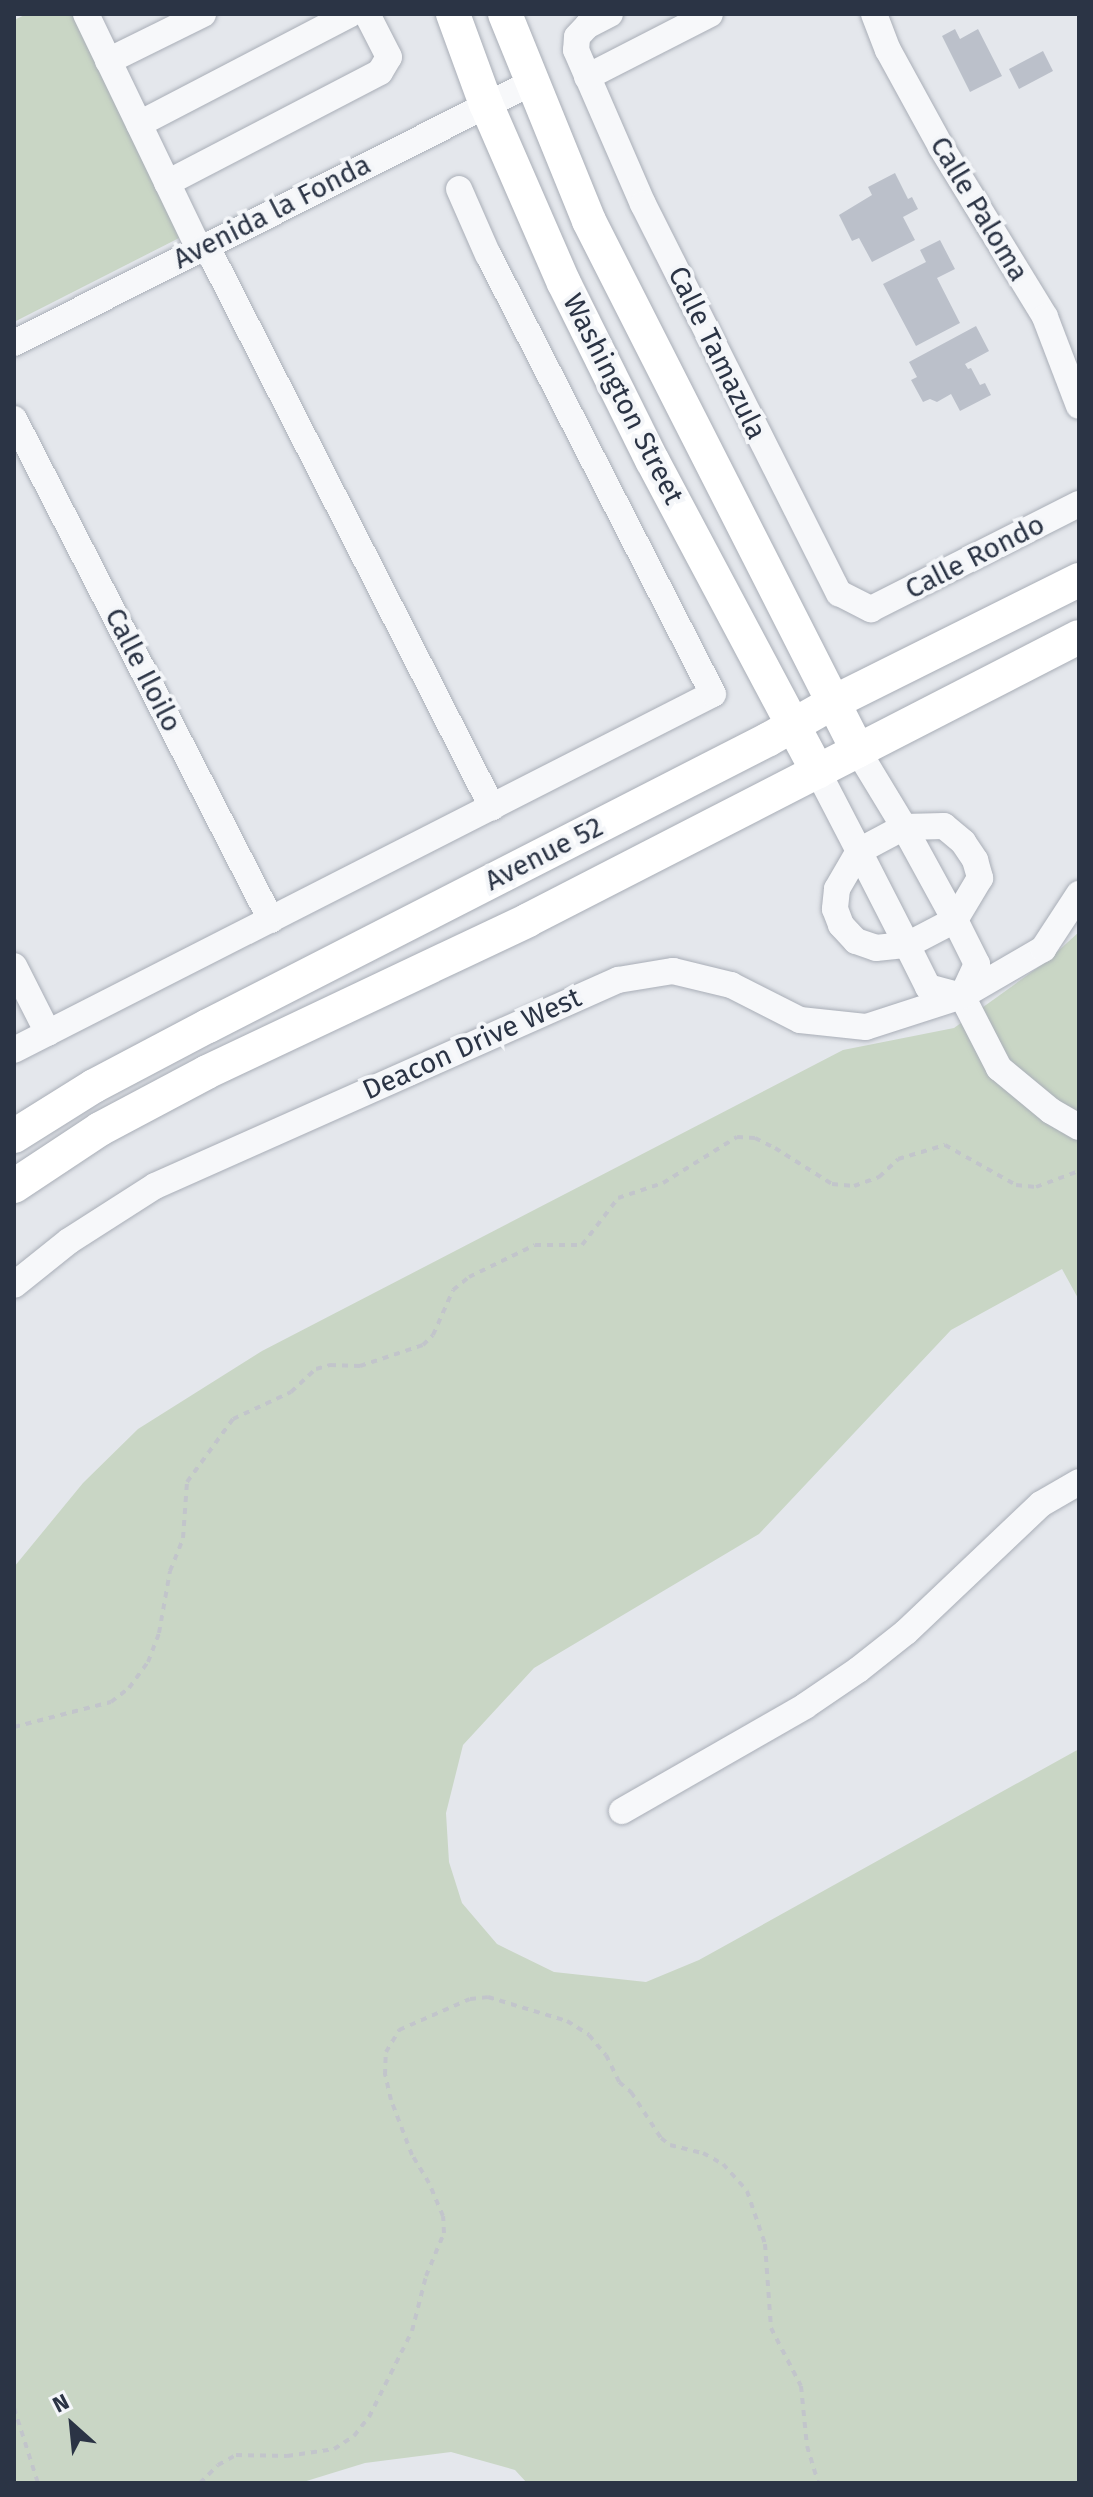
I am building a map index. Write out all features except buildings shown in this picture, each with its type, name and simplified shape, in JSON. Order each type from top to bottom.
[{"type":"main road","name":"Washington Street","points":[[453,14],[486,104],[564,283],[638,433],[818,772]]},
{"type":"main road","name":"Washington Street","points":[[505,14],[589,221],[858,751]]},
{"type":"main road","name":"Avenue 52","points":[[14,1136],[94,1086],[832,703],[1079,580]]},
{"type":"main road","name":"Avenue 52","points":[[14,1186],[100,1129],[207,1072],[528,920],[1079,637]]},
{"type":"street","points":[[86,14],[167,183],[492,807]]},
{"type":"street","points":[[108,61],[203,14]]},
{"type":"street","points":[[139,124],[350,14]]},
{"type":"street","points":[[167,183],[380,72],[389,57],[367,14]]},
{"type":"street","points":[[610,14],[588,25],[577,37],[576,50],[587,77],[710,14]]},
{"type":"street","name":"Calle Paloma","points":[[874,14],[888,50],[941,147],[1045,317],[1079,406]]},
{"type":"street","name":"Calle Tamazula","points":[[587,77],[643,204],[839,593],[871,609]]},
{"type":"street","name":"Avenida la Fonda","points":[[14,343],[531,83]]},
{"type":"street","points":[[14,1050],[713,694],[488,255],[459,189]]},
{"type":"street","name":"Calle Iloilo","points":[[14,419],[271,920]]},
{"type":"street","name":"Calle Rondo","points":[[871,609],[1079,504]]},
{"type":"street","points":[[858,751],[904,827],[977,964],[962,996]]},
{"type":"street","points":[[818,772],[928,987],[962,996],[999,1068],[1051,1111],[1079,1127]]},
{"type":"street","points":[[944,826],[963,842],[975,860],[980,878],[955,920],[907,945],[876,948],[856,941],[841,925],[835,909],[837,889],[859,851],[904,827],[944,826]]},
{"type":"street","name":"Deacon Drive West","points":[[14,1285],[69,1241],[155,1186],[618,980],[673,971],[731,985],[800,1020],[866,1027],[962,996],[1043,949],[1079,894]]},
{"type":"street","points":[[14,966],[48,1033]]},
{"type":"street","points":[[622,1811],[805,1706],[858,1670],[906,1632],[1041,1504],[1079,1482]]},
{"type":"path","points":[[14,1727],[111,1702],[129,1688],[148,1662],[159,1633],[170,1571],[183,1538],[187,1482],[233,1419],[291,1392],[316,1369],[330,1365],[360,1366],[423,1345],[433,1335],[453,1290],[469,1277],[535,1245],[582,1245],[618,1198],[663,1183],[737,1137],[755,1138],[832,1184],[854,1186],[879,1177],[898,1159],[945,1145],[1016,1185],[1036,1187],[1079,1171]]},
{"type":"path","points":[[200,2483],[218,2465],[236,2455],[287,2456],[334,2449],[354,2436],[369,2417],[412,2331],[426,2276],[444,2233],[443,2216],[429,2183],[412,2155],[391,2100],[385,2075],[386,2052],[399,2030],[470,1999],[488,1997],[567,2021],[589,2035],[606,2055],[619,2082],[631,2092],[661,2138],[670,2145],[703,2153],[723,2164],[747,2191],[765,2244],[771,2328],[801,2386],[807,2446],[818,2483]]},
{"type":"path","points":[[14,2408],[38,2483]]},
{"type":"green space","points":[[27,14],[72,14],[183,236],[14,322],[14,20]]},
{"type":"green space","points":[[1079,932],[1079,1300],[1062,1269],[951,1330],[759,1534],[534,1668],[463,1745],[446,1813],[449,1862],[462,1903],[497,1944],[554,1972],[646,1982],[699,1960],[1079,1749],[1079,2483],[527,2483],[515,2470],[451,2452],[365,2463],[300,2483],[14,2483],[14,1567],[83,1483],[138,1429],[262,1351],[843,1050],[954,1028],[1047,961]]}]
